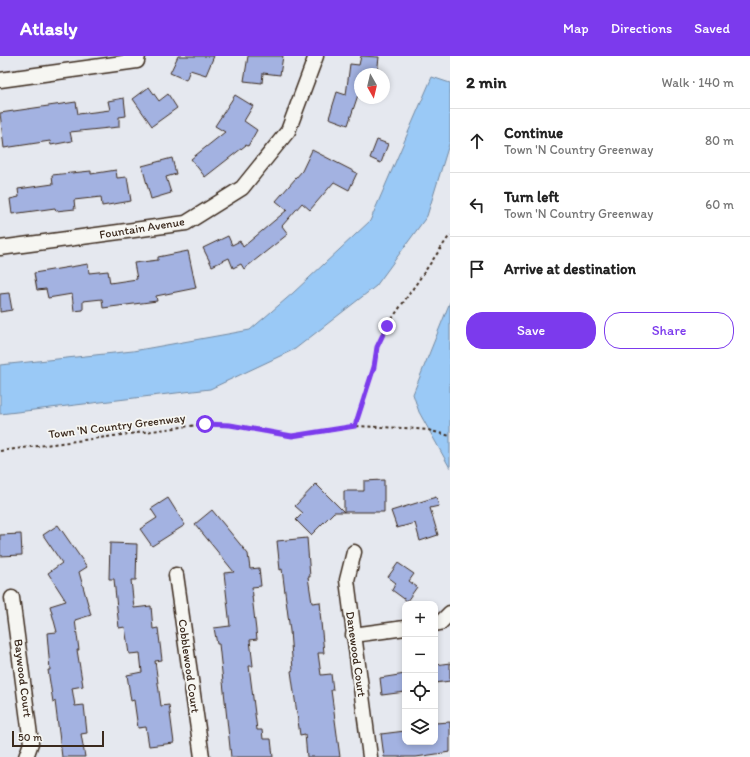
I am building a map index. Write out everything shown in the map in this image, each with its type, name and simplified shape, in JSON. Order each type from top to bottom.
[{"type":"street","points":[[0,80],[136,61],[138,56]]},
{"type":"street","name":"Fountain Avenue","points":[[0,248],[186,223],[242,188],[288,131],[316,56]]},
{"type":"street","name":"Danewood Court","points":[[354,552],[347,580],[370,757]]},
{"type":"street","name":"Cobblewood Court","points":[[176,575],[202,757]]},
{"type":"street","name":"Baywood Court","points":[[12,598],[31,743],[26,757]]},
{"type":"street","points":[[438,623],[450,613]]},
{"type":"street","points":[[353,635],[402,628]]},
{"type":"path","points":[[355,426],[374,367],[377,347],[387,326],[450,235]]},
{"type":"path","name":"Town 'N Country Greenway","points":[[0,451],[205,424],[230,425],[292,436],[355,426],[428,430],[450,436]]},
{"type":"water","points":[[432,77],[450,83],[450,141],[427,216],[376,286],[295,349],[210,389],[0,414],[0,365],[133,351],[250,330],[293,293],[370,221]]},
{"type":"water","points":[[450,302],[450,468],[419,412],[413,394]]},
{"type":"building","points":[[178,56],[214,56],[206,75],[190,70],[186,80],[170,73]]},
{"type":"building","points":[[248,56],[283,56],[280,75],[263,73],[262,83],[244,81]]},
{"type":"building","points":[[361,56],[379,57],[378,68],[354,68],[355,104],[348,125],[329,118],[337,92],[346,95],[350,64],[359,65]]},
{"type":"building","points":[[149,87],[159,101],[168,94],[177,108],[152,126],[133,99]]},
{"type":"building","points":[[235,95],[253,106],[244,121],[257,130],[248,146],[246,145],[205,177],[191,159],[225,132],[215,126]]},
{"type":"building","points":[[124,98],[126,116],[119,117],[119,127],[70,132],[72,141],[51,145],[50,141],[4,148],[0,113],[76,102],[78,114],[110,110],[108,101]]},
{"type":"building","points":[[377,140],[388,144],[381,163],[370,158]]},
{"type":"building","points":[[312,150],[357,173],[349,190],[334,182],[310,210],[302,203],[282,226],[288,234],[244,269],[241,264],[233,268],[229,258],[212,266],[203,248],[228,236],[232,245],[240,241],[243,247],[287,210],[276,201],[302,171]]},
{"type":"building","points":[[172,158],[176,174],[166,177],[171,193],[151,199],[142,166]]},
{"type":"building","points":[[116,170],[117,178],[127,177],[131,201],[102,206],[101,197],[74,200],[75,209],[56,211],[55,208],[12,214],[10,199],[19,197],[18,189],[53,184],[52,175],[91,171],[91,174]]},
{"type":"building","points":[[188,251],[196,288],[156,296],[157,301],[103,308],[102,299],[83,301],[83,310],[74,311],[72,294],[48,298],[46,289],[37,290],[34,273],[88,264],[89,273],[108,271],[110,283],[137,279],[134,263],[158,260],[158,257]]},
{"type":"building","points":[[9,293],[12,310],[0,312],[0,294]]},
{"type":"building","points":[[384,480],[384,512],[344,512],[344,491],[364,491],[364,481]]},
{"type":"building","points":[[316,484],[344,512],[334,512],[311,535],[296,520],[303,513],[295,506]]},
{"type":"building","points":[[436,497],[439,506],[430,508],[438,535],[420,541],[415,523],[397,528],[391,511]]},
{"type":"building","points":[[168,498],[185,525],[152,546],[140,529],[157,518],[151,509]]},
{"type":"building","points":[[212,510],[248,554],[250,569],[259,568],[261,586],[252,587],[257,639],[250,640],[253,666],[249,666],[257,730],[262,730],[263,739],[271,739],[273,757],[231,757],[219,644],[217,644],[214,628],[230,626],[224,573],[234,572],[195,524]]},
{"type":"building","points":[[58,525],[87,567],[79,572],[91,615],[75,620],[79,650],[77,650],[83,686],[72,688],[75,706],[84,705],[87,733],[81,734],[85,757],[62,757],[55,701],[53,702],[48,670],[50,670],[47,633],[57,632],[50,606],[66,601],[48,573],[62,563],[43,535]]},
{"type":"building","points":[[21,534],[22,555],[0,556],[0,535]]},
{"type":"building","points":[[307,538],[310,577],[308,577],[312,603],[320,602],[324,653],[318,653],[321,675],[331,674],[333,690],[331,690],[340,757],[307,757],[305,734],[300,735],[291,671],[293,670],[290,631],[277,541]]},
{"type":"building","points":[[110,543],[137,544],[136,580],[131,580],[134,608],[151,606],[153,629],[158,628],[162,660],[155,661],[161,706],[169,705],[174,743],[149,746],[146,727],[138,728],[134,700],[131,701],[127,675],[142,672],[140,653],[129,654],[125,627],[119,628],[114,579],[109,579]]},
{"type":"building","points":[[398,563],[414,574],[409,581],[417,587],[407,601],[392,590],[396,583],[388,577]]},
{"type":"building","points":[[450,663],[450,681],[438,683],[438,665]]},
{"type":"building","points":[[402,674],[402,692],[382,695],[380,678]]},
{"type":"building","points":[[450,722],[450,752],[416,757],[384,757],[381,734],[402,731],[402,745],[438,745],[438,723]]},
{"type":"route","points":[[205,424],[230,425],[292,436],[314,434],[355,426],[374,367],[377,347],[387,326]]}]
